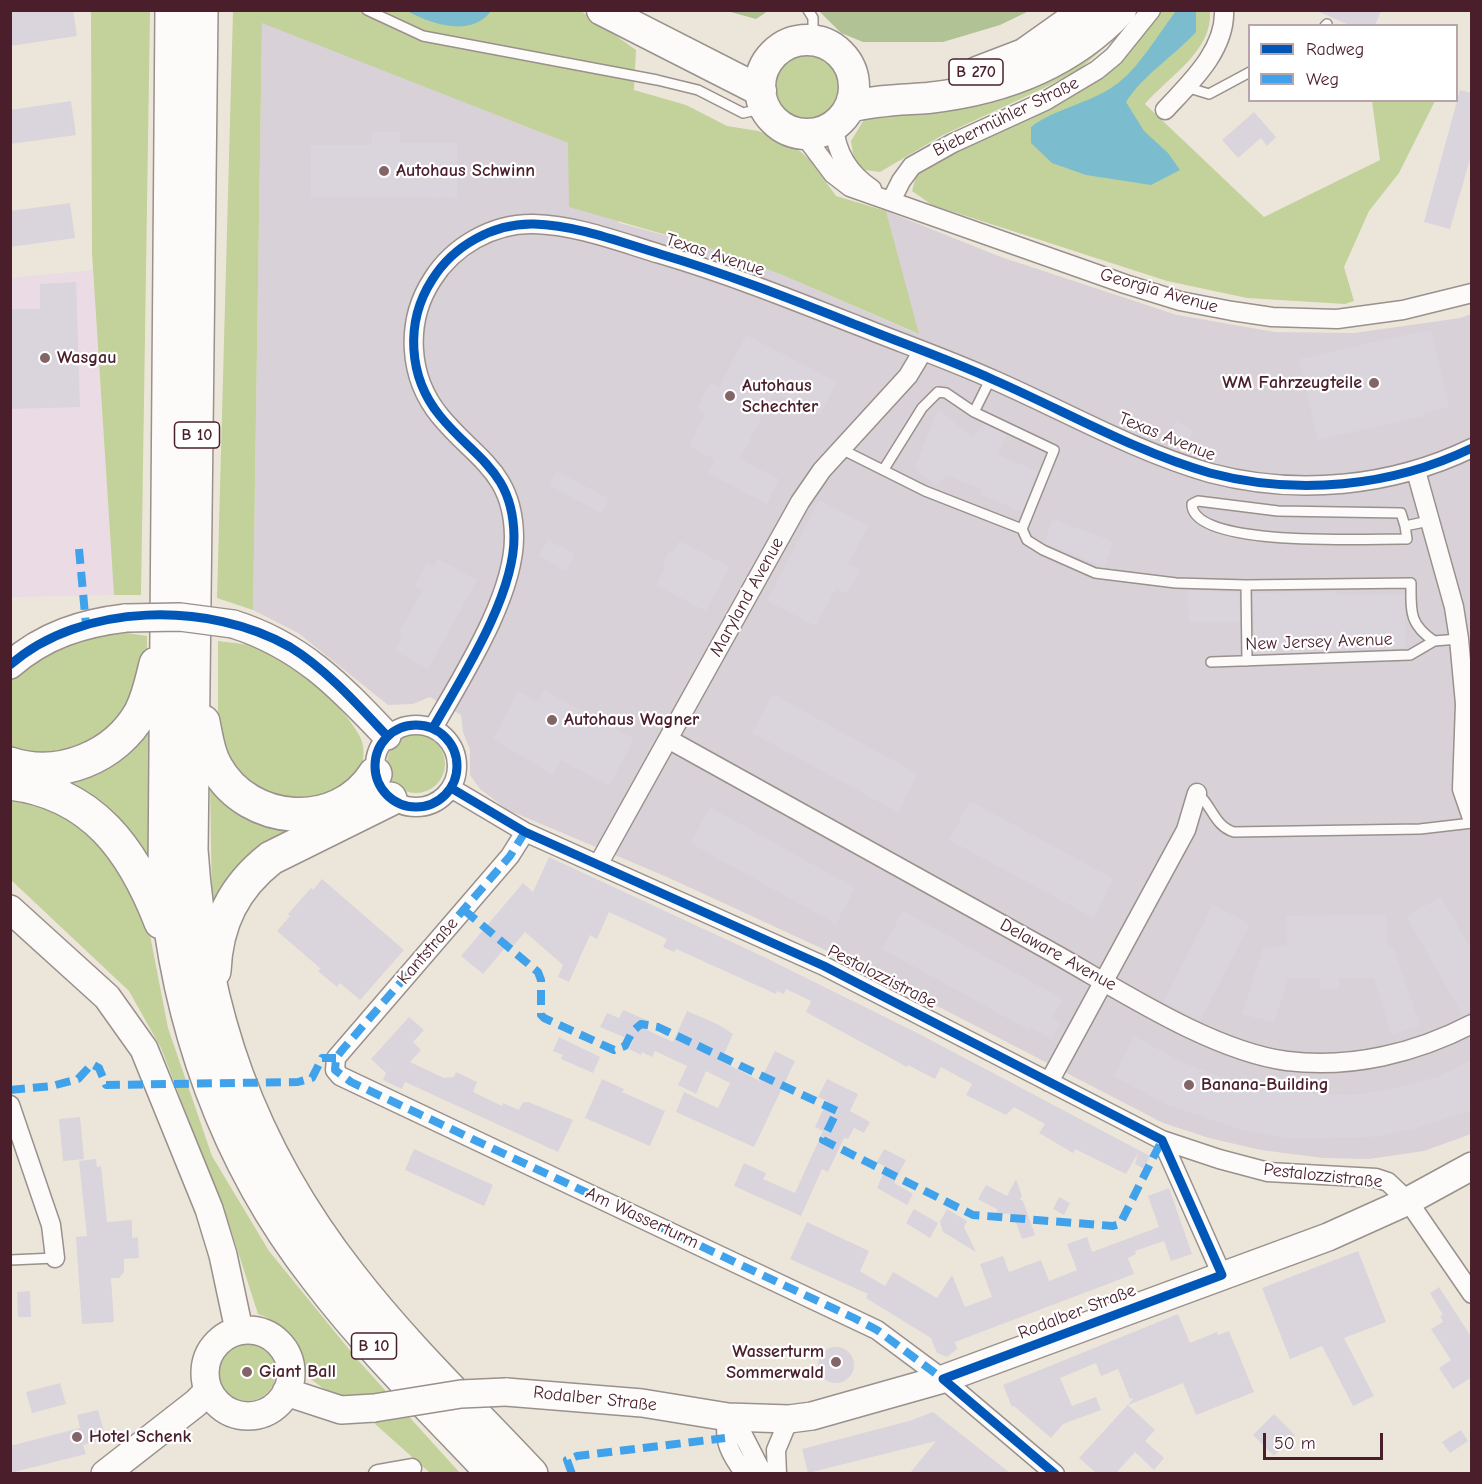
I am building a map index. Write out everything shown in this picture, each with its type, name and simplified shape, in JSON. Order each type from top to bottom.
[{"type":"highway","name":"B 10","points":[[172,10],[165,876],[174,957],[199,1058],[222,1118],[268,1208],[291,1244],[340,1307],[494,1473]]},
{"type":"highway","name":"B 10","points":[[201,10],[192,850],[199,937],[213,1000],[224,1044],[248,1108],[278,1168],[321,1238],[379,1312],[531,1473]]},
{"type":"highway","points":[[10,764],[44,770],[64,768],[85,762],[124,734],[140,713],[150,692],[168,579]]},
{"type":"highway","points":[[195,680],[208,747],[215,766],[229,785],[260,807],[285,814],[304,815],[330,811],[360,793],[383,786]]},
{"type":"highway","points":[[10,783],[68,800],[93,816],[115,837],[133,862],[150,895],[174,957]]},
{"type":"highway","points":[[213,1000],[214,957],[228,908],[240,887],[271,858],[383,786]]},
{"type":"main road","points":[[602,10],[763,100],[781,126],[803,134],[822,132],[842,116],[854,89],[852,72],[841,54],[823,43],[813,40],[793,42],[784,46],[769,60],[763,72],[763,100]]},
{"type":"main road","points":[[643,10],[674,29],[733,56],[754,61],[769,60]]},
{"type":"main road","name":"B 270","points":[[852,72],[880,81],[932,79],[979,72],[1024,54],[1086,10]]},
{"type":"main road","name":"B 270","points":[[842,116],[872,102],[959,94],[999,86],[1028,76],[1090,39],[1121,10]]},
{"type":"main road","points":[[10,665],[32,648],[69,630],[126,618],[180,617],[233,624],[261,633],[304,658],[387,736]]},
{"type":"main road","points":[[10,909],[106,997],[124,1017],[144,1049],[209,1209],[223,1255],[240,1330]]},
{"type":"main road","name":"Rodalber Straße","points":[[286,1392],[341,1410],[374,1408],[443,1396],[506,1392],[642,1403],[728,1417],[789,1419],[844,1409],[943,1379],[1328,1237],[1408,1201],[1472,1166]]},
{"type":"main road","points":[[240,1330],[253,1330],[278,1341],[290,1366],[286,1392],[270,1410],[259,1414],[236,1414],[225,1409],[217,1402],[207,1386],[205,1372],[211,1351],[226,1336],[240,1330]]},
{"type":"main road","points":[[121,1469],[201,1399],[207,1386]]},
{"type":"main road","points":[[121,1469],[210,1413],[225,1409]]},
{"type":"street","name":"Biebermühler Straße","points":[[891,201],[912,166],[953,143],[1073,85],[1114,56],[1151,10]]},
{"type":"street","points":[[1165,110],[1212,53],[1222,32],[1224,10]]},
{"type":"street","name":"Georgia Avenue","points":[[842,116],[838,151],[849,169],[863,183],[891,201]]},
{"type":"street","name":"Georgia Avenue","points":[[803,134],[841,182],[860,191],[1125,284],[1180,301],[1272,316],[1337,319],[1403,310],[1472,293]]},
{"type":"street","name":"Texas Avenue","points":[[433,728],[486,629],[513,564],[514,533],[512,514],[500,481],[489,463],[438,414],[425,391],[412,342],[414,319],[422,296],[435,274],[453,255],[472,240],[496,230],[534,224],[591,234],[711,270],[991,378],[1140,446],[1212,473],[1279,484],[1319,486],[1416,471],[1472,448]]},
{"type":"street","name":"Maryland Avenue","points":[[600,863],[800,502],[841,449],[908,376],[923,351]]},
{"type":"street","points":[[1416,471],[1454,607],[1465,704],[1462,789],[1472,818]]},
{"type":"street","points":[[409,725],[433,728],[443,735],[456,754],[456,778],[442,799],[423,806],[402,805],[383,786],[375,760],[387,736],[409,725]]},
{"type":"street","name":"Delaware Avenue","points":[[668,739],[1199,1033],[1233,1048],[1289,1062],[1368,1060],[1429,1045],[1472,1024]]},
{"type":"street","name":"Pestalozzistraße","points":[[451,788],[525,832],[600,863],[824,966],[1162,1140],[1268,1172],[1376,1178],[1388,1182],[1408,1201],[1472,1294]]},
{"type":"street","points":[[1049,1082],[1186,830],[1197,793]]},
{"type":"street","name":"Kantstraße","points":[[335,1070],[336,1058],[343,1049],[510,856],[525,832]]},
{"type":"street","name":"Am Wasserturm","points":[[335,1070],[351,1082],[877,1330],[943,1379],[1055,1473]]},
{"type":"street","points":[[10,1105],[51,1225],[55,1258]]},
{"type":"street","points":[[1162,1140],[1222,1275]]},
{"type":"street","points":[[728,1417],[725,1438],[734,1458],[745,1473]]},
{"type":"street","points":[[728,1417],[741,1431],[763,1473]]},
{"type":"street","points":[[777,1473],[776,1450],[789,1419]]},
{"type":"street","points":[[378,1473],[412,1468]]},
{"type":"lane","points":[[367,10],[423,36],[657,80],[698,90],[743,113],[763,100]]},
{"type":"lane","points":[[808,10],[813,18],[813,40]]},
{"type":"lane","points":[[1186,87],[1209,94],[1248,73]]},
{"type":"lane","points":[[974,412],[991,378]]},
{"type":"lane","points":[[884,469],[922,408],[938,392],[946,393],[974,412],[1054,450],[1022,529]]},
{"type":"lane","points":[[841,449],[925,490],[1022,529],[1028,540],[1043,550],[1095,573],[1165,582],[1246,585],[1411,583],[1412,615],[1419,631],[1434,641]]},
{"type":"lane","points":[[1198,501],[1278,511],[1401,513],[1405,526],[1407,539],[1269,537],[1219,529],[1203,522],[1195,515],[1192,504],[1198,501]]},
{"type":"lane","points":[[1405,526],[1429,520]]},
{"type":"lane","points":[[1246,585],[1247,661]]},
{"type":"lane","name":"New Jersey Avenue","points":[[1211,662],[1410,656],[1434,641],[1459,639]]},
{"type":"lane","points":[[1197,793],[1206,802],[1217,822],[1234,832],[1420,829],[1472,823]]},
{"type":"lane","points":[[10,1260],[55,1258]]},
{"type":"shaded area","points":[[262,22],[568,143],[619,223],[701,245],[780,274],[918,334],[886,211],[1001,257],[1177,315],[1275,332],[1354,333],[1460,318],[1471,314],[1471,1134],[1424,1151],[1369,1159],[1323,1158],[1261,1150],[1209,1138],[1163,1123],[862,967],[667,877],[508,810],[480,789],[470,775],[470,750],[463,732],[461,715],[430,697],[413,704],[388,705],[298,633],[253,610]]},
{"type":"shaded area","points":[[93,270],[114,595],[11,597],[10,278]]},
{"type":"green space","points":[[768,10],[756,19],[727,11]]},
{"type":"green space","points":[[91,11],[150,11],[141,595],[114,595],[92,253]]},
{"type":"green space","points":[[233,11],[581,11],[636,50],[634,90],[686,105],[727,126],[758,131],[792,144],[810,160],[836,196],[886,211],[919,334],[780,274],[701,245],[569,207],[568,143],[262,23],[253,610],[217,598]]},
{"type":"green space","points":[[819,11],[1029,11],[1000,25],[943,42],[863,42],[841,33]]},
{"type":"green space","points":[[1160,11],[1210,11],[1209,25],[1197,51],[1145,104],[1264,217],[1380,160],[1372,102],[1434,102],[1399,173],[1369,211],[1344,267],[1354,301],[1345,304],[1247,298],[1167,281],[932,205],[912,191],[916,176],[928,163],[1101,75],[1128,55]]},
{"type":"green space","points":[[1123,31],[1080,69],[941,136],[880,172],[865,170],[854,160],[851,141],[865,118],[1093,52]]},
{"type":"green space","points":[[807,49],[828,55],[838,65],[844,86],[838,107],[828,117],[807,123],[786,117],[776,107],[770,86],[776,65],[786,55]]},
{"type":"green space","points":[[127,633],[147,636],[147,660],[128,714],[84,750],[11,756],[10,688],[18,671],[29,661],[62,646]]},
{"type":"green space","points":[[218,641],[253,646],[276,654],[317,685],[352,724],[363,744],[362,771],[332,798],[289,804],[244,784],[218,740]]},
{"type":"green space","points":[[151,722],[149,865],[39,779]]},
{"type":"green space","points":[[416,735],[432,740],[440,748],[445,764],[440,780],[432,788],[416,793],[400,788],[392,780],[387,764],[392,748],[400,740]]},
{"type":"green space","points":[[210,778],[326,821],[212,906]]},
{"type":"green space","points":[[11,791],[77,815],[143,899],[168,1028],[212,1156],[269,1251],[356,1358],[460,1473],[430,1473],[347,1399],[327,1391],[305,1375],[294,1346],[284,1330],[268,1318],[258,1314],[232,1233],[161,1048],[129,991],[11,880]]},
{"type":"green space","points":[[247,1343],[258,1345],[268,1351],[274,1361],[276,1372],[274,1383],[268,1393],[258,1399],[247,1401],[236,1399],[226,1393],[220,1383],[218,1372],[220,1361],[226,1351],[236,1345]]},
{"type":"water","points":[[407,11],[491,11],[483,19],[473,24],[450,26],[427,20]]},
{"type":"water","points":[[1176,11],[1196,11],[1196,32],[1141,83],[1126,102],[1144,131],[1168,153],[1180,170],[1151,185],[1086,175],[1052,163],[1031,143],[1031,127],[1051,115],[1104,92],[1123,79]]},
{"type":"building","points":[[10,10],[73,10],[77,36],[10,46]]},
{"type":"building","points":[[1315,10],[1381,10],[1376,24],[1346,24]]},
{"type":"building","points":[[1460,90],[1472,93],[1472,152],[1450,229],[1424,222]]},
{"type":"building","points":[[71,101],[76,135],[10,144],[10,110]]},
{"type":"building","points":[[1254,112],[1276,137],[1267,146],[1261,138],[1238,158],[1222,140]]},
{"type":"building","name":"Autohaus Schwinn","points":[[372,132],[400,132],[400,143],[457,143],[457,198],[311,197],[311,145],[372,145]]},
{"type":"building","points":[[70,203],[75,238],[10,247],[10,211]]},
{"type":"building","name":"Wasgau","points":[[76,282],[80,407],[10,409],[10,309],[40,309],[40,284]]},
{"type":"building","name":"WM Fahrzeugteile","points":[[1431,329],[1449,407],[1423,413],[1424,416],[1318,440],[1299,359]]},
{"type":"building","name":"Autohaus Schechter","points":[[746,335],[837,382],[820,415],[775,391],[740,459],[779,479],[767,504],[708,473],[715,460],[689,446],[705,413],[697,409],[710,382],[719,387]]},
{"type":"building","points":[[938,408],[972,438],[984,424],[1007,435],[998,455],[1038,472],[1022,512],[980,494],[981,489],[946,475],[936,486],[915,468]]},
{"type":"building","points":[[1176,421],[1194,431],[1185,449],[1167,439]]},
{"type":"building","points":[[557,471],[609,499],[601,513],[549,485]]},
{"type":"building","points":[[819,500],[868,526],[848,564],[860,570],[847,594],[836,588],[816,626],[767,601]]},
{"type":"building","points":[[1053,519],[1114,542],[1104,567],[1044,543]]},
{"type":"building","points":[[548,540],[575,554],[566,571],[539,556]]},
{"type":"building","points":[[679,541],[730,567],[706,611],[656,585],[666,566],[662,564],[669,551],[673,553]]},
{"type":"building","points":[[438,559],[477,580],[428,669],[395,651],[402,637],[398,634],[423,590],[415,586],[427,563],[434,567]]},
{"type":"building","points":[[1188,590],[1239,593],[1240,622],[1189,622]]},
{"type":"building","points":[[1335,592],[1335,595],[1404,594],[1406,648],[1255,654],[1253,593]]},
{"type":"building","name":"Autohaus Wagner","points":[[544,690],[634,739],[609,786],[561,760],[553,775],[493,739],[518,691],[538,702]]},
{"type":"building","points":[[773,694],[918,774],[898,812],[752,733]]},
{"type":"building","points":[[970,801],[1114,879],[1094,918],[949,840]]},
{"type":"building","points":[[710,807],[855,888],[836,924],[690,843]]},
{"type":"building","points":[[549,857],[764,957],[923,1036],[1150,1156],[1144,1169],[1135,1164],[1138,1153],[1126,1174],[1075,1149],[1073,1153],[1039,1133],[1045,1124],[1014,1107],[1006,1115],[966,1095],[972,1084],[941,1067],[935,1079],[908,1065],[907,1067],[806,1012],[811,1001],[786,989],[784,994],[777,991],[776,994],[676,949],[674,952],[663,947],[667,939],[609,912],[597,939],[590,935],[569,982],[558,977],[563,965],[525,932],[513,946],[509,943],[483,974],[461,956],[523,883],[533,892]]},
{"type":"building","points":[[322,879],[404,950],[360,1000],[340,983],[337,987],[318,971],[321,969],[277,931],[290,916],[288,914]]},
{"type":"building","points":[[1441,897],[1472,951],[1472,1011],[1463,1016],[1406,916]]},
{"type":"building","points":[[1213,905],[1250,924],[1200,1021],[1163,1002]]},
{"type":"building","points":[[903,911],[1063,999],[1052,1018],[1060,1023],[1052,1039],[1030,1027],[1029,1030],[882,949]]},
{"type":"building","points":[[1386,914],[1387,947],[1393,947],[1420,1025],[1392,1035],[1374,978],[1339,978],[1339,989],[1320,989],[1320,979],[1288,979],[1274,1023],[1242,1014],[1263,948],[1287,946],[1286,916]]},
{"type":"building","points":[[623,1010],[649,1021],[645,1029],[673,1042],[687,1011],[719,1025],[733,1034],[721,1061],[760,1081],[775,1051],[795,1061],[754,1147],[676,1112],[684,1092],[718,1108],[730,1083],[706,1071],[696,1094],[678,1085],[687,1066],[655,1051],[652,1057],[642,1052],[641,1055],[629,1049],[633,1041],[600,1027],[607,1013],[619,1018]]},
{"type":"building","points":[[409,1017],[424,1030],[413,1042],[421,1050],[410,1062],[444,1078],[454,1077],[456,1072],[477,1082],[473,1092],[502,1106],[503,1103],[519,1110],[523,1102],[528,1102],[573,1120],[558,1152],[405,1082],[402,1089],[383,1080],[386,1073],[371,1059]]},
{"type":"building","name":"Banana-Building","points":[[1134,1036],[1182,1062],[1228,1080],[1270,1090],[1310,1094],[1352,1095],[1392,1089],[1437,1077],[1472,1060],[1472,1110],[1411,1130],[1371,1137],[1289,1139],[1245,1131],[1165,1104],[1114,1076]]},
{"type":"building","points":[[559,1037],[600,1057],[593,1073],[561,1059],[563,1055],[553,1051]]},
{"type":"building","points":[[602,1079],[624,1089],[622,1092],[665,1111],[650,1146],[585,1118]]},
{"type":"building","points":[[827,1079],[858,1094],[850,1111],[870,1122],[864,1133],[854,1128],[848,1139],[844,1138],[828,1172],[822,1169],[801,1216],[734,1186],[744,1163],[766,1173],[763,1179],[795,1193],[823,1131],[815,1127],[827,1101],[818,1097]]},
{"type":"building","points":[[80,1117],[84,1159],[63,1161],[59,1119]]},
{"type":"building","points":[[414,1149],[493,1185],[484,1206],[405,1170]]},
{"type":"building","points":[[884,1149],[906,1160],[894,1183],[913,1194],[907,1205],[877,1188],[886,1167],[877,1162]]},
{"type":"building","points":[[96,1159],[97,1167],[101,1166],[107,1222],[132,1220],[132,1238],[138,1237],[139,1258],[124,1259],[124,1272],[119,1278],[111,1278],[114,1322],[82,1324],[76,1237],[87,1236],[79,1161]]},
{"type":"building","points":[[1016,1179],[1022,1196],[1020,1199],[1023,1201],[1035,1235],[1022,1239],[1013,1214],[996,1213],[998,1210],[978,1199],[986,1185],[1007,1196]]},
{"type":"building","points":[[1169,1188],[1192,1254],[1171,1261],[1164,1241],[1135,1251],[1136,1254],[1128,1258],[1134,1274],[955,1342],[957,1349],[947,1357],[937,1353],[931,1338],[866,1298],[868,1294],[790,1259],[807,1222],[869,1251],[860,1271],[885,1286],[893,1272],[937,1298],[952,1275],[965,1307],[992,1297],[980,1264],[1003,1256],[1009,1272],[1041,1260],[1049,1281],[1077,1270],[1067,1244],[1087,1237],[1092,1252],[1159,1227],[1148,1196]]},
{"type":"building","points":[[1059,1197],[1070,1203],[1064,1215],[1053,1209]]},
{"type":"building","points":[[914,1209],[938,1223],[930,1238],[906,1223]]},
{"type":"building","points":[[947,1209],[967,1221],[964,1227],[976,1252],[943,1232],[940,1222]]},
{"type":"building","points":[[1358,1251],[1386,1322],[1344,1338],[1374,1396],[1353,1406],[1322,1346],[1290,1359],[1262,1288]]},
{"type":"building","points":[[1439,1287],[1472,1338],[1472,1377],[1453,1389],[1439,1368],[1451,1360],[1431,1329],[1443,1322],[1440,1316],[1443,1315],[1430,1293]]},
{"type":"building","points":[[30,1291],[31,1317],[18,1317],[17,1292]]},
{"type":"building","points":[[1178,1314],[1190,1343],[1217,1332],[1218,1335],[1229,1331],[1254,1392],[1196,1415],[1183,1383],[1128,1405],[1155,1430],[1145,1441],[1164,1458],[1154,1470],[1135,1452],[1116,1473],[1096,1473],[1079,1458],[1134,1398],[1130,1399],[1118,1369],[1101,1376],[1096,1363],[1060,1378],[1072,1406],[1096,1397],[1101,1410],[1063,1424],[1051,1438],[1014,1406],[1012,1407],[1003,1385]]},
{"type":"building","name":"Wasserturm Sommerwald","points":[[836,1347],[849,1352],[854,1365],[849,1378],[836,1383],[823,1378],[818,1365],[823,1352]]},
{"type":"building","points":[[60,1383],[66,1404],[32,1413],[26,1392]]},
{"type":"building","points":[[98,1410],[106,1439],[83,1445],[86,1454],[10,1473],[10,1446],[80,1428],[77,1415]]},
{"type":"building","points":[[933,1412],[1010,1473],[910,1473],[936,1441],[808,1473],[802,1449],[909,1421]]},
{"type":"building","points":[[1274,1414],[1295,1435],[1274,1456],[1253,1435]]},
{"type":"building","points":[[1461,1430],[1468,1441],[1450,1453],[1442,1442]]},
{"type":"marked path","points":[[79,549],[86,625]]},
{"type":"marked path","points":[[525,832],[510,856],[343,1049],[336,1058],[335,1070],[351,1082],[854,1318],[877,1330],[943,1379]]},
{"type":"marked path","points":[[464,910],[538,972],[541,980],[541,1015],[544,1018],[614,1050],[625,1046],[632,1032],[641,1024],[658,1027],[837,1111],[823,1140],[973,1215],[1113,1226],[1120,1224],[1162,1140]]},
{"type":"marked path","points":[[10,1090],[52,1086],[78,1079],[92,1064],[99,1068],[106,1085],[298,1082],[312,1078],[322,1058],[336,1058]]},
{"type":"marked path","points":[[572,1474],[567,1460],[577,1456],[725,1438]]},
{"type":"cycle path","points":[[433,728],[472,660],[496,609],[506,584],[512,559],[514,536],[512,514],[507,496],[499,481],[429,401],[416,367],[414,331],[423,296],[441,268],[463,247],[489,232],[534,224],[566,227],[614,239],[710,270],[961,366],[1128,443],[1210,473],[1276,484],[1343,484],[1409,472],[1472,448]]},
{"type":"cycle path","points":[[10,665],[39,644],[72,629],[109,619],[147,615],[185,616],[222,622],[258,632],[290,647],[341,688],[387,736]]},
{"type":"cycle path","points":[[416,725],[432,728],[445,737],[454,750],[457,766],[454,782],[445,795],[432,804],[416,807],[400,804],[387,795],[378,782],[375,766],[378,750],[387,737],[400,728],[416,725]]},
{"type":"cycle path","points":[[451,788],[525,832],[824,966],[1162,1140],[1222,1275],[943,1379]]},
{"type":"cycle path","points":[[943,1379],[1055,1474]]},
{"type":"place","name":"Autohaus Schwinn","points":[[384,171]]},
{"type":"place","name":"Wasgau","points":[[45,358]]},
{"type":"place","name":"WM Fahrzeugteile","points":[[1374,383]]},
{"type":"place","name":"Autohaus Schechter","points":[[730,396]]},
{"type":"place","name":"Autohaus Wagner","points":[[552,720]]},
{"type":"place","name":"Banana-Building","points":[[1189,1085]]},
{"type":"place","name":"Wasserturm Sommerwald","points":[[836,1362]]},
{"type":"place","name":"Giant Ball","points":[[247,1372]]},
{"type":"place","name":"Hotel Schenk","points":[[77,1437]]}]
